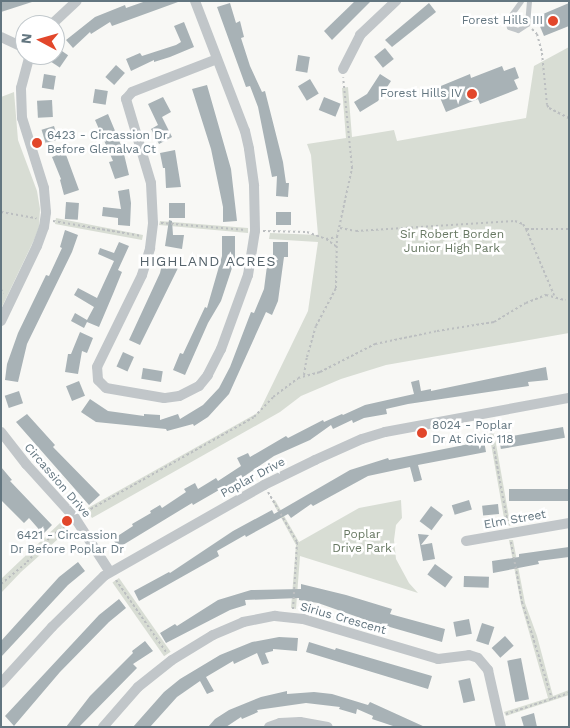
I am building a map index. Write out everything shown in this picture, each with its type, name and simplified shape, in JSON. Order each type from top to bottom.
[{"type":"street","points":[[62,15],[77,1]]},
{"type":"street","points":[[195,1],[217,60],[249,149],[254,186],[255,231],[248,275],[240,302],[208,375],[189,392],[170,398],[154,398],[106,388],[101,384],[97,375],[97,367],[142,275],[152,238],[151,183],[126,105],[127,98],[132,92],[217,60]]},
{"type":"street","points":[[343,69],[360,35],[396,1]]},
{"type":"street","points":[[1,36],[15,43]]},
{"type":"street","points":[[1,321],[37,246],[45,220],[45,192],[27,140],[20,102],[26,65]]},
{"type":"street","name":"Poplar Drive","points":[[1,683],[52,627],[110,572],[264,485],[362,439],[385,432],[569,398]]},
{"type":"street","name":"Circassion Drive","points":[[1,432],[26,464],[75,518],[110,572]]},
{"type":"street","name":"Elm Street","points":[[466,541],[569,522]]},
{"type":"street","name":"Sirius Crescent","points":[[103,727],[138,687],[172,660],[213,635],[243,622],[275,616],[293,617],[438,659],[470,655],[478,658],[488,670],[500,722]]},
{"type":"street","points":[[269,727],[280,723],[300,722],[328,727]]},
{"type":"lane","points":[[521,1],[508,17],[508,24],[518,30],[527,24],[529,1]]},
{"type":"path","points":[[527,24],[537,34],[547,105],[549,108],[569,118]]},
{"type":"path","points":[[304,375],[306,357],[316,326],[336,288],[337,236],[352,168],[343,69]]},
{"type":"path","points":[[1,212],[152,238]]},
{"type":"path","points":[[339,228],[356,230],[384,229],[515,221],[523,224],[526,229],[554,295]]},
{"type":"path","points":[[153,223],[255,231],[307,232],[326,238],[337,247]]},
{"type":"path","points":[[526,229],[569,229]]},
{"type":"path","points":[[326,238],[337,236]]},
{"type":"path","points":[[1,584],[27,562],[51,536],[75,518],[254,417],[273,397],[304,375],[320,372],[375,344],[436,331],[494,322],[526,303],[546,294],[565,300]]},
{"type":"path","points":[[487,414],[522,602],[552,699]]},
{"type":"path","points":[[264,485],[297,542],[293,617]]},
{"type":"path","points":[[110,572],[172,660]]},
{"type":"path","points":[[500,722],[569,693]]},
{"type":"green space","name":"Sir Robert Borden Junior High Park","points":[[569,47],[569,333],[386,365],[341,379],[301,396],[280,412],[92,518],[86,509],[259,412],[308,311],[318,242],[269,239],[270,233],[318,235],[311,155],[307,144],[346,138],[342,88],[348,87],[352,137],[394,130],[397,141],[526,118],[534,66]]},
{"type":"green space","points":[[14,92],[18,140],[37,191],[40,209],[39,227],[1,309],[1,97]]},
{"type":"green space","points":[[56,218],[143,235],[142,240],[55,224]]},
{"type":"green space","points":[[160,221],[248,228],[248,233],[159,225]]},
{"type":"green space","points":[[492,421],[510,525],[505,526],[487,422]]},
{"type":"green space","name":"Poplar Drive Park","points":[[275,500],[299,542],[359,508],[401,500],[402,518],[396,525],[394,540],[396,559],[409,583],[418,593],[300,556],[296,609],[291,608],[296,545],[272,501]]},
{"type":"green space","points":[[61,522],[67,531],[21,572],[1,593],[1,579]]},
{"type":"green space","points":[[509,540],[513,540],[525,603],[537,636],[553,696],[569,690],[569,695],[506,716],[504,712],[548,698],[521,604]]},
{"type":"green space","points":[[119,578],[171,652],[164,656],[112,583]]},
{"type":"building","points":[[1,1],[32,1],[32,2],[1,12]]},
{"type":"building","points":[[146,1],[178,2],[112,26],[110,22],[91,34],[90,32],[73,48],[66,40],[95,17],[125,5],[126,8]]},
{"type":"building","points":[[355,1],[371,1],[332,40],[324,31]]},
{"type":"building","points":[[230,3],[236,23],[240,21],[244,37],[241,38],[250,66],[262,92],[265,91],[283,162],[286,183],[289,183],[288,197],[276,196],[277,176],[272,177],[258,107],[250,86],[246,87],[217,7]]},
{"type":"building","points":[[429,3],[436,12],[392,47],[385,40]]},
{"type":"building","name":"Forest Hills III","points":[[569,3],[569,26],[544,36],[536,17]]},
{"type":"building","points":[[184,22],[194,47],[170,57],[154,62],[154,60],[131,71],[126,59],[140,53],[142,56],[181,42],[174,26]]},
{"type":"building","points":[[385,48],[394,59],[383,68],[374,57]]},
{"type":"building","points":[[298,55],[310,57],[307,73],[295,71]]},
{"type":"building","points":[[116,65],[125,73],[114,85],[105,77]]},
{"type":"building","name":"Forest Hills IV","points":[[502,66],[504,71],[515,67],[519,78],[514,80],[518,89],[480,104],[478,99],[446,112],[436,88],[470,74],[471,78]]},
{"type":"building","points":[[44,74],[56,76],[54,90],[42,88]]},
{"type":"building","points":[[380,74],[391,81],[378,101],[360,112],[354,102],[367,94]]},
{"type":"building","points":[[310,79],[319,94],[307,101],[298,86]]},
{"type":"building","points":[[207,85],[231,169],[237,221],[223,222],[223,207],[211,149],[192,89]]},
{"type":"building","points":[[95,89],[108,91],[106,105],[93,103]]},
{"type":"building","points":[[163,97],[171,112],[162,117],[172,137],[159,144],[151,129],[158,125],[148,104]]},
{"type":"building","points":[[324,97],[341,104],[335,117],[319,110]]},
{"type":"building","points":[[52,100],[53,117],[38,118],[37,101]]},
{"type":"building","points":[[108,114],[123,150],[129,175],[115,179],[109,162],[113,161],[95,120]]},
{"type":"building","points":[[54,126],[58,139],[46,143],[42,130]]},
{"type":"building","points":[[175,150],[181,187],[166,188],[165,168],[163,168],[160,153]]},
{"type":"building","points":[[65,152],[79,190],[64,195],[61,179],[52,157]]},
{"type":"building","points":[[129,189],[131,203],[130,226],[118,225],[118,218],[102,216],[103,207],[121,209],[118,191]]},
{"type":"building","points":[[66,202],[79,203],[78,220],[65,219]]},
{"type":"building","points":[[169,203],[185,203],[185,218],[169,218]]},
{"type":"building","points":[[276,212],[291,212],[291,225],[276,225]]},
{"type":"building","points":[[169,220],[172,221],[173,235],[184,235],[182,249],[165,246]]},
{"type":"building","points":[[65,230],[78,235],[72,252],[27,344],[18,382],[5,380],[7,364],[18,333],[46,275],[49,276],[62,248],[60,247]]},
{"type":"building","points":[[222,236],[235,236],[235,259],[221,301],[208,323],[185,375],[173,370],[180,353],[183,354],[205,307],[207,308],[222,256]]},
{"type":"building","points":[[119,242],[129,246],[118,270],[122,272],[99,327],[87,322],[84,328],[71,321],[75,313],[87,320],[94,307],[74,295],[78,288],[97,298],[114,261],[98,254],[100,248],[114,253]]},
{"type":"building","points":[[273,242],[288,242],[288,257],[284,257],[278,301],[272,315],[266,312],[229,394],[208,417],[194,426],[193,424],[167,431],[166,429],[96,422],[81,412],[90,399],[108,411],[144,416],[144,414],[160,415],[160,420],[178,414],[180,419],[203,405],[219,388],[230,367],[251,312],[254,313],[264,289],[268,258],[273,258]]},
{"type":"building","points":[[163,260],[179,266],[140,345],[129,340],[160,273]]},
{"type":"building","points":[[80,332],[93,338],[87,353],[82,351],[78,374],[65,372],[68,354],[71,354]]},
{"type":"building","points":[[123,352],[134,357],[127,371],[116,367]]},
{"type":"building","points":[[546,367],[548,380],[528,382],[529,386],[408,404],[386,409],[387,414],[364,418],[353,423],[352,420],[333,429],[331,425],[310,440],[274,456],[227,488],[226,486],[193,505],[192,503],[118,548],[113,539],[133,526],[132,524],[151,513],[150,511],[160,505],[162,508],[186,492],[184,489],[195,483],[198,489],[216,478],[218,481],[241,466],[237,458],[248,453],[250,457],[286,436],[288,438],[323,420],[324,422],[365,405],[414,394],[411,382],[419,380],[421,391],[431,389],[431,391]]},
{"type":"building","points":[[143,368],[163,371],[161,382],[141,379]]},
{"type":"building","points":[[79,381],[85,396],[72,401],[66,386]]},
{"type":"building","points":[[19,391],[23,403],[9,408],[5,396]]},
{"type":"building","points":[[27,414],[55,445],[53,447],[100,495],[89,505],[16,422]]},
{"type":"building","points":[[563,427],[565,438],[501,449],[499,438]]},
{"type":"building","points":[[484,441],[486,452],[418,465],[422,480],[414,482],[410,467],[368,476],[313,506],[311,504],[291,518],[288,514],[246,537],[245,535],[217,551],[219,556],[139,601],[134,591],[170,573],[233,531],[272,510],[274,514],[350,470],[388,458],[389,460]]},
{"type":"building","points":[[1,467],[12,480],[10,481],[52,525],[43,534],[29,518],[24,523],[1,500]]},
{"type":"building","points":[[509,489],[569,489],[569,501],[509,501]]},
{"type":"building","points":[[469,500],[472,510],[455,515],[452,505]]},
{"type":"building","points":[[498,504],[499,514],[483,516],[482,506]]},
{"type":"building","points":[[431,506],[443,515],[432,530],[420,521]]},
{"type":"building","points":[[418,534],[429,535],[421,545],[432,543],[435,559],[423,561]]},
{"type":"building","points":[[569,547],[569,557],[538,561],[539,564],[493,573],[492,561],[519,557],[519,554]]},
{"type":"building","points":[[78,562],[85,571],[68,585],[1,657],[1,641],[59,577]]},
{"type":"building","points":[[435,564],[453,577],[445,587],[427,575]]},
{"type":"building","points":[[464,576],[489,577],[489,588],[464,587]]},
{"type":"building","points":[[301,584],[392,609],[390,614],[445,629],[442,642],[369,621],[318,603],[299,600],[299,598],[245,600],[246,605],[230,610],[166,643],[160,633],[175,624],[177,626],[218,600],[251,590],[301,589]]},
{"type":"building","points":[[119,599],[126,608],[109,622],[60,672],[14,726],[5,716],[99,615]]},
{"type":"building","points":[[469,619],[472,634],[456,637],[453,622]]},
{"type":"building","points":[[482,623],[494,627],[488,645],[476,641]]},
{"type":"building","points":[[505,636],[514,646],[500,658],[492,648]]},
{"type":"building","points":[[279,637],[298,638],[297,651],[273,649],[273,651],[265,653],[269,663],[262,665],[257,653],[234,664],[233,661],[206,677],[214,691],[207,694],[200,681],[177,697],[150,727],[133,727],[164,692],[180,679],[220,655],[252,642]]},
{"type":"building","points":[[145,641],[153,651],[133,664],[137,668],[79,727],[66,727],[90,696],[133,653],[132,651]]},
{"type":"building","points":[[309,642],[432,676],[428,689],[306,652]]},
{"type":"building","points":[[521,658],[529,699],[515,702],[507,661]]},
{"type":"building","points":[[470,678],[475,700],[463,703],[458,681]]},
{"type":"building","points":[[287,691],[287,694],[314,692],[332,694],[368,705],[370,702],[425,727],[396,727],[372,719],[373,716],[357,709],[356,714],[339,709],[340,707],[306,703],[257,710],[258,712],[242,719],[241,717],[226,727],[208,727],[215,719],[229,710],[261,697]]},
{"type":"building","points":[[534,713],[537,727],[524,727],[521,717]]},
{"type":"place","name":"Forest Hills III","points":[[553,21]]},
{"type":"place","name":"Forest Hills IV","points":[[472,94]]},
{"type":"place","name":"6423 - Circassion Dr Before Glenalva Ct","points":[[37,143]]},
{"type":"place","name":"8024 - Poplar Dr At Civic 118","points":[[422,433]]},
{"type":"place","name":"6421 - Circassion Dr Before Poplar Dr","points":[[67,521]]},
{"type":"district","name":"HIGHLAND ACRES","points":[[208,261]]}]
